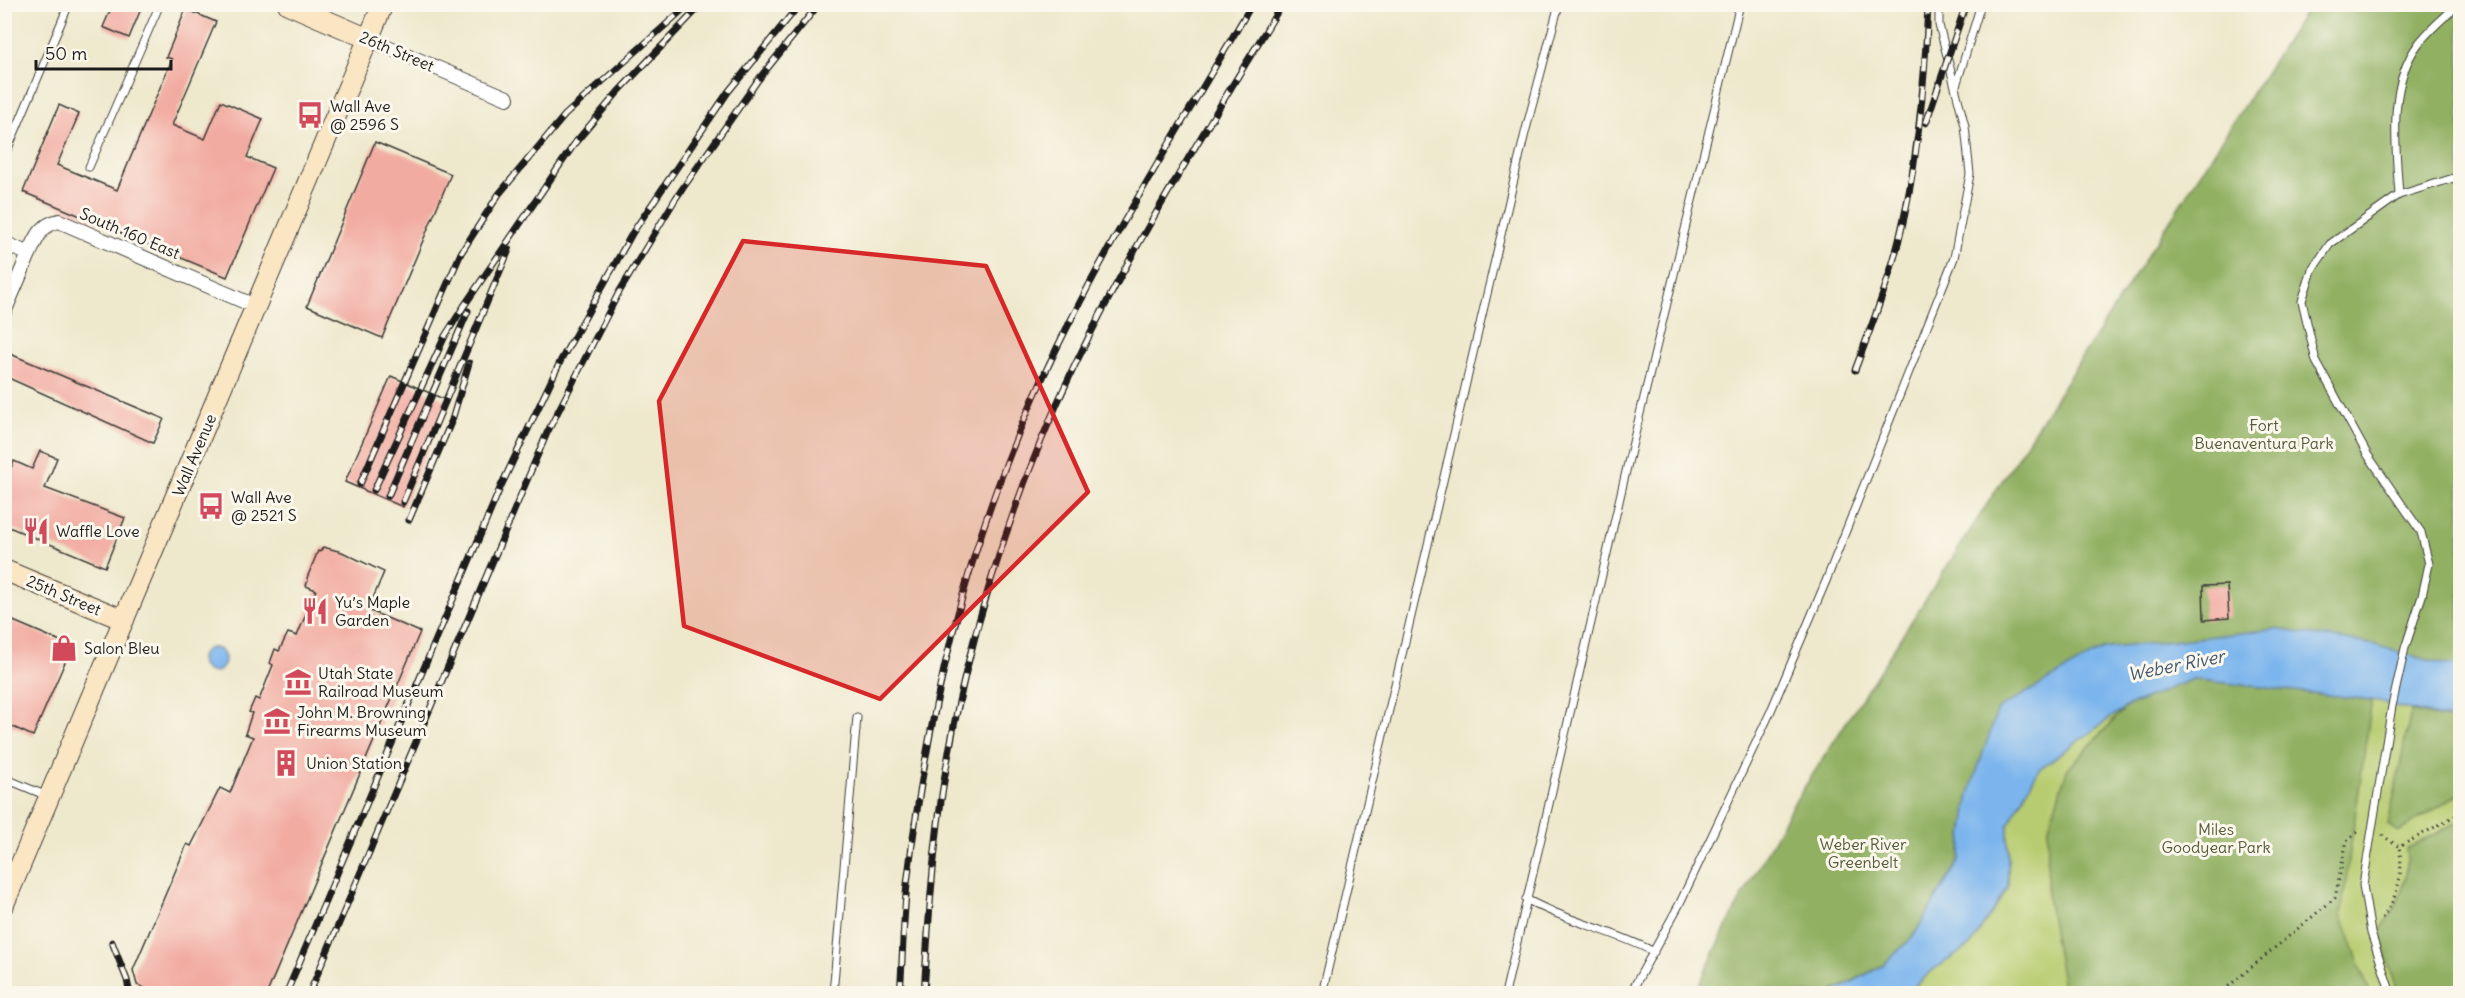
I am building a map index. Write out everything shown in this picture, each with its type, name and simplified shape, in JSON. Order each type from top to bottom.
[{"type":"main road","name":"26th Street","points":[[288,4],[369,39]]},
{"type":"main road","name":"Wall Avenue","points":[[4,904],[383,4]]},
{"type":"main road","name":"25th Street","points":[[4,570],[124,620]]},
{"type":"street","name":"26th Street","points":[[369,39],[507,98]]},
{"type":"street","name":"South 160 East","points":[[4,312],[40,230],[50,223],[59,221],[257,307]]},
{"type":"street","points":[[4,243],[29,254]]},
{"type":"lane","points":[[4,158],[69,4]]},
{"type":"lane","points":[[89,167],[160,4]]},
{"type":"lane","points":[[1322,993],[1525,133],[1559,4]]},
{"type":"lane","points":[[1505,993],[1627,467],[1740,4]]},
{"type":"lane","points":[[1630,993],[1654,952],[1770,713],[1826,581],[1954,258],[1970,174],[1965,126],[1939,25],[1940,4]]},
{"type":"lane","points":[[1955,88],[1981,4]]},
{"type":"lane","points":[[2398,195],[2395,133],[2400,90],[2411,57],[2420,43],[2459,4]]},
{"type":"lane","points":[[2391,993],[2371,933],[2363,885],[2392,706],[2405,648],[2422,596],[2429,564],[2421,532],[2367,454],[2316,361],[2302,301],[2312,270],[2330,244],[2398,195],[2460,176]]},
{"type":"lane","points":[[833,993],[857,717]]},
{"type":"lane","points":[[4,778],[50,797]]},
{"type":"lane","points":[[1526,899],[1546,910],[1633,940],[1654,952]]},
{"type":"path","points":[[2399,847],[2460,813]]},
{"type":"path","points":[[2219,993],[2335,898],[2347,840],[2358,830],[2372,831],[2390,838],[2399,847],[2402,862],[2401,876],[2395,895],[2388,910],[2371,933]]},
{"type":"highlighted area","points":[[743,241],[986,266],[1088,492],[880,699],[684,626],[659,401]]},
{"type":"green space","name":"Fort Buenaventura Park","points":[[2309,5],[2460,5],[2460,666],[2103,649],[1969,794],[1960,859],[1913,937],[1882,966],[1830,993],[1695,994],[1727,925],[1791,808]]},
{"type":"green space","name":"Miles Goodyear Park","points":[[2192,679],[2372,700],[2341,914],[2370,993],[2064,993],[2047,896],[2048,829],[2067,770],[2126,707]]},
{"type":"green space","name":"Miles Goodyear Park","points":[[2265,687],[2372,700],[2460,722],[2460,993],[1907,994],[1934,969],[1970,946],[2008,888],[2008,825],[2039,769],[2126,707]]},
{"type":"green space","points":[[2411,711],[2460,722],[2460,793],[2398,832],[2388,825]]},
{"type":"green space","points":[[2460,821],[2460,993],[2399,993],[2378,934],[2401,894],[2406,872],[2406,849]]},
{"type":"water","name":"Weber River","points":[[2275,629],[2371,644],[2442,664],[2460,666],[2460,722],[2372,700],[2192,679],[2126,707],[2039,769],[2008,825],[2008,887],[1970,946],[1934,969],[1907,993],[1830,994],[1882,966],[1913,937],[1960,859],[1969,794],[1998,709],[2103,649]]},
{"type":"water","points":[[213,648],[218,649],[224,655],[224,665],[218,671],[213,672],[208,671],[202,665],[201,660],[202,655],[208,649]]},
{"type":"building","points":[[113,4],[143,4],[129,38],[103,27]]},
{"type":"building","points":[[186,9],[216,22],[172,125],[205,139],[221,101],[263,119],[247,157],[273,168],[227,277],[23,192],[59,105],[79,114],[57,165],[117,190],[172,59],[166,57]]},
{"type":"building","points":[[375,142],[451,174],[382,338],[307,306]]},
{"type":"building","points":[[8,353],[164,419],[153,443],[4,376],[4,361]]},
{"type":"building","points":[[391,376],[448,401],[403,507],[345,482]]},
{"type":"building","points":[[40,451],[57,458],[45,488],[125,518],[105,567],[4,525],[4,483],[14,461],[32,469]]},
{"type":"building","name":"Union Station","points":[[323,547],[342,552],[384,572],[368,610],[420,632],[267,993],[157,993],[137,985],[133,970],[187,844],[191,846],[220,788],[230,793],[253,737],[245,734],[252,713],[249,712],[255,698],[259,700],[273,665],[270,663],[275,649],[279,651],[288,633],[297,636],[316,590],[306,586],[307,578],[318,551],[320,552]]},
{"type":"building","points":[[2227,585],[2229,618],[2204,620],[2203,586]]},
{"type":"building","points":[[4,617],[72,646],[33,736],[4,723]]},
{"type":"railway","points":[[360,484],[461,253],[499,194],[565,115],[689,4]]},
{"type":"railway","points":[[374,490],[445,336],[464,306],[575,143],[618,92],[702,4]]},
{"type":"railway","points":[[286,994],[501,486],[561,360],[633,232],[728,92],[800,4]]},
{"type":"railway","points":[[309,994],[547,433],[618,294],[676,198],[758,80],[819,4]]},
{"type":"railway","points":[[900,994],[906,891],[927,753],[953,632],[988,512],[1034,397],[1083,296],[1252,4]]},
{"type":"railway","points":[[924,994],[935,849],[950,746],[975,634],[1009,524],[1051,418],[1097,320],[1174,183],[1282,4]]},
{"type":"railway","points":[[1855,370],[1890,273],[1906,211],[1920,123],[1928,4]]},
{"type":"railway","points":[[1926,123],[1966,4]]},
{"type":"railway","points":[[403,502],[509,250]]},
{"type":"railway","points":[[388,496],[468,311]]},
{"type":"railway","points":[[409,520],[452,420],[469,363]]},
{"type":"railway","points":[[112,942],[130,994]]},
{"type":"place","name":"Wall Ave @ 2596 S","points":[[310,115]]},
{"type":"place","name":"Wall Ave @ 2521 S","points":[[211,506]]},
{"type":"place","name":"Waffle Love","points":[[36,531]]},
{"type":"place","name":"Yu’s Maple Garden","points":[[315,611]]},
{"type":"place","name":"Salon Bleu","points":[[64,648]]},
{"type":"place","name":"Utah State Railroad Museum","points":[[298,682]]},
{"type":"place","name":"John M. Browning Firearms Museum","points":[[277,721]]},
{"type":"place","name":"Union Station","points":[[286,763]]},
{"type":"park label","name":"Weber River Greenbelt","points":[[1863,853]]}]
